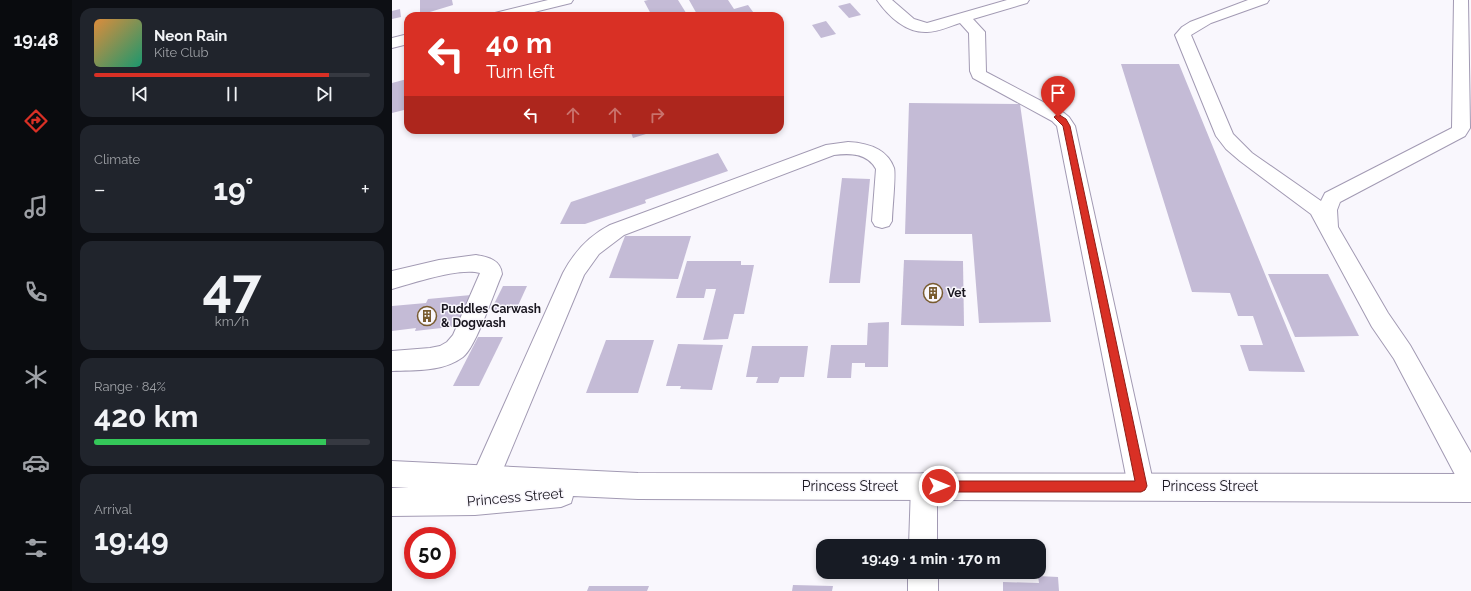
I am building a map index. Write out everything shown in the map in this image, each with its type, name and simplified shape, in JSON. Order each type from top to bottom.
[{"type":"main road","points":[[516,12],[566,0]]},
{"type":"main road","points":[[884,0],[906,22],[919,28],[935,27],[1022,0]]},
{"type":"main road","points":[[1262,0],[1189,27],[1183,35],[1184,41],[1225,136],[1232,145],[1262,169],[1318,209],[1329,226],[1380,320],[1402,352],[1471,479]]},
{"type":"main road","points":[[1329,226],[1327,210],[1332,198],[1459,132],[1461,128],[1461,0]]},
{"type":"main road","points":[[964,18],[977,32],[979,75],[1058,117],[1066,126],[1141,486]]},
{"type":"main road","points":[[392,43],[404,40]]},
{"type":"main road","points":[[480,490],[574,273],[581,260],[607,235],[832,149],[844,148],[867,150],[876,155],[882,161],[885,169],[882,221]]},
{"type":"main road","points":[[392,280],[451,266],[479,264],[486,266],[491,271],[462,342],[458,347],[452,352],[439,357],[392,361]]},
{"type":"main road","name":"Princess Street","points":[[392,474],[480,490]]},
{"type":"main road","name":"Princess Street","points":[[392,502],[480,490],[638,486],[1141,486],[1471,488]]},
{"type":"main road","points":[[923,539],[924,486]]},
{"type":"main road","points":[[922,591],[923,579]]},
{"type":"building","points":[[420,0],[452,0],[453,5],[430,12],[420,12]]},
{"type":"building","points":[[678,0],[686,12],[650,12],[644,1]]},
{"type":"building","points":[[689,0],[728,0],[734,9],[748,5],[753,12],[696,12]]},
{"type":"building","points":[[850,3],[861,15],[849,18],[838,6]]},
{"type":"building","points":[[400,9],[401,17],[392,19],[392,11]]},
{"type":"building","points":[[826,21],[836,34],[821,38],[812,25]]},
{"type":"building","points":[[1121,64],[1179,64],[1305,372],[1249,371],[1240,345],[1263,345],[1253,316],[1238,316],[1230,293],[1192,292]]},
{"type":"building","points":[[404,80],[404,110],[392,113],[392,83]]},
{"type":"building","points":[[909,103],[1020,104],[1051,322],[979,323],[972,234],[905,234]]},
{"type":"building","points":[[632,134],[646,134],[633,138]]},
{"type":"building","points":[[718,153],[728,171],[645,200],[646,203],[585,224],[560,224],[571,202]]},
{"type":"building","points":[[842,178],[870,179],[860,283],[829,283]]},
{"type":"building","points":[[625,236],[691,236],[678,279],[609,278]]},
{"type":"building","name":"Vet","points":[[904,260],[963,261],[964,326],[901,325]]},
{"type":"building","points":[[687,261],[741,261],[741,265],[754,265],[744,314],[734,314],[728,339],[703,340],[716,289],[706,289],[704,298],[676,298]]},
{"type":"building","points":[[1268,274],[1328,274],[1359,336],[1295,337]]},
{"type":"building","points":[[503,286],[527,286],[516,310],[491,310]]},
{"type":"building","name":"Puddles Carwash & Dogwash","points":[[471,295],[459,326],[415,331],[416,328],[392,331],[392,306],[426,303],[428,299]]},
{"type":"building","points":[[889,322],[888,367],[865,367],[865,363],[852,363],[851,378],[827,378],[831,345],[867,345],[868,323]]},
{"type":"building","points":[[478,337],[503,337],[479,386],[453,386]]},
{"type":"building","points":[[606,340],[654,340],[638,393],[586,393]]},
{"type":"building","points":[[678,344],[723,345],[712,390],[680,389],[681,386],[666,386]]},
{"type":"building","points":[[752,346],[808,346],[804,377],[780,377],[778,383],[756,383],[758,377],[746,377]]},
{"type":"building","points":[[1046,576],[1058,577],[1059,591],[1003,591],[1003,582],[1039,583],[1038,579],[1046,579]]},
{"type":"building","points":[[793,585],[833,586],[832,591],[792,591]]},
{"type":"building","points":[[589,586],[649,586],[647,591],[587,591]]},
{"type":"place","name":"Vet","points":[[933,293]]},
{"type":"place","name":"Puddles Carwash & Dogwash","points":[[427,316]]},
{"type":"route","points":[[939,486],[1141,486],[1066,126],[1058,117]]}]
